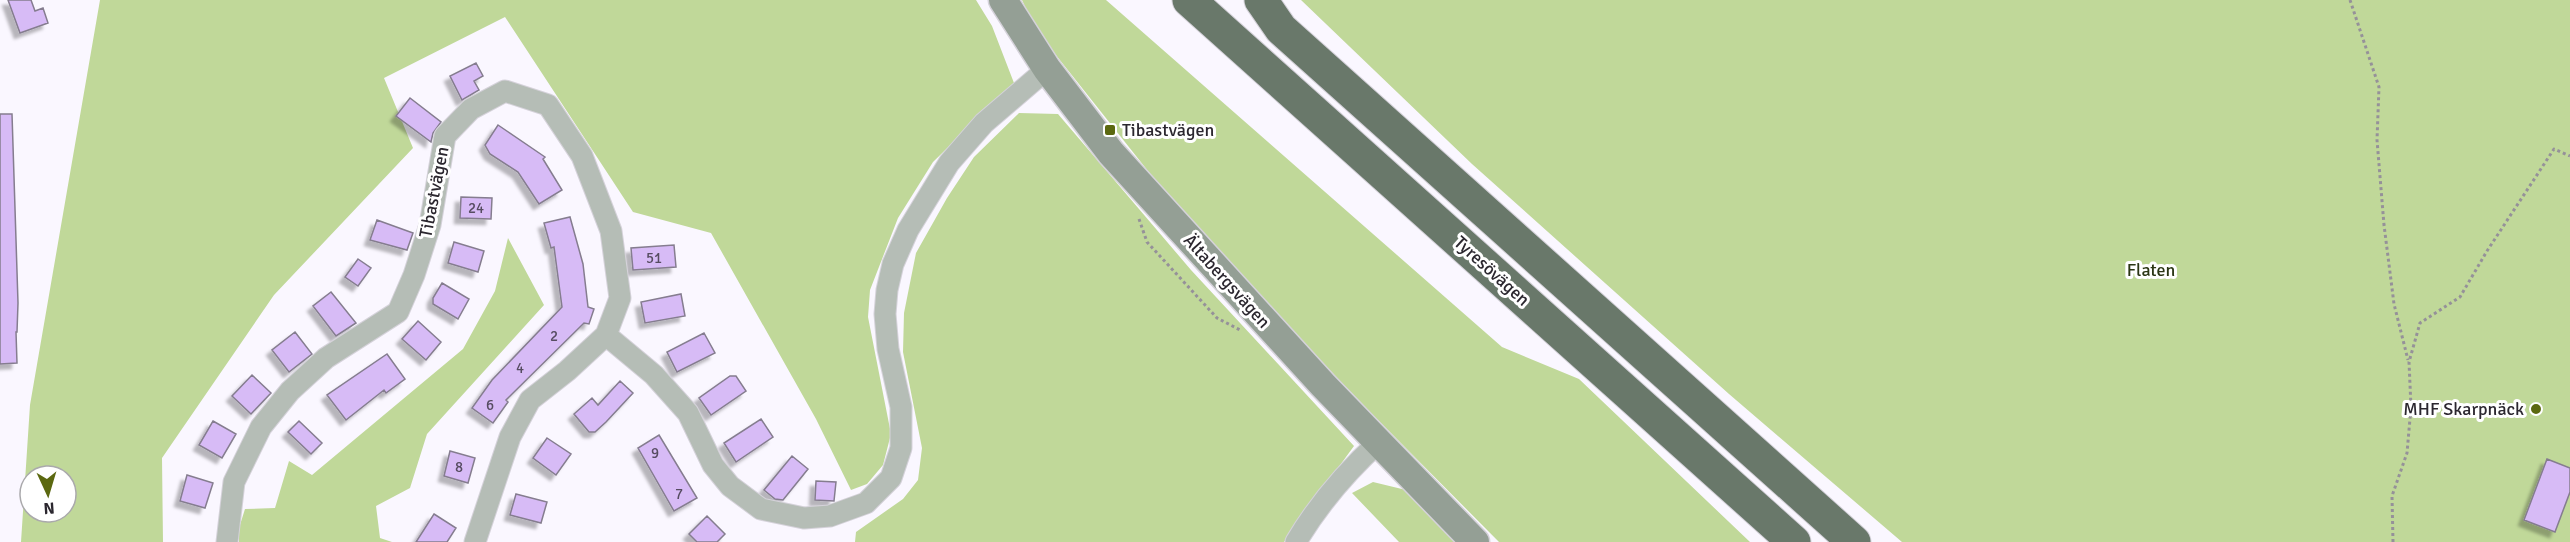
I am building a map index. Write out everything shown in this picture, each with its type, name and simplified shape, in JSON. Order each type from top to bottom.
[{"type":"highway","name":"Tyresövägen","points":[[1189,0],[1785,536]]},
{"type":"highway","points":[[1249,0],[1854,542]]},
{"type":"highway","points":[[1261,0],[1281,29]]},
{"type":"street","name":"Ältabergsvägen","points":[[1003,0],[1047,69],[1111,153],[1323,385],[1380,441],[1475,542]]},
{"type":"street","points":[[606,334],[654,375],[688,413],[719,472],[730,486],[761,508],[804,518],[830,516],[866,503],[891,478],[901,448],[901,407],[888,349],[885,314],[887,290],[893,264],[908,230],[949,163],[984,123],[1047,69]]},
{"type":"street","name":"Tibastvägen","points":[[227,542],[234,482],[261,427],[290,391],[326,358],[398,312],[414,275],[430,225],[445,136],[471,109],[505,91],[548,105],[582,156],[611,231],[620,298],[606,334],[567,371],[530,400],[510,437],[475,542]]},
{"type":"street","points":[[1296,542],[1309,520],[1364,456],[1380,441]]},
{"type":"path","points":[[2350,0],[2379,87],[2377,140],[2384,225],[2394,304],[2409,362],[2411,406],[2407,453],[2392,496],[2393,542]]},
{"type":"path","points":[[2409,362],[2420,323],[2460,297],[2487,251],[2554,149],[2570,156]]},
{"type":"green space","points":[[100,0],[976,0],[992,26],[1014,83],[933,162],[898,218],[870,290],[868,317],[891,434],[883,465],[867,484],[851,490],[816,419],[711,233],[633,212],[505,17],[384,78],[413,148],[274,295],[162,458],[163,542],[21,542],[22,524],[78,524],[78,464],[26,464],[30,405]]},
{"type":"green space","points":[[1022,0],[1106,0],[1502,347],[1579,379],[1750,542],[1499,542],[1194,229],[1036,30]]},
{"type":"green space","name":"Flaten","points":[[1301,0],[2570,0],[2570,542],[1902,542],[1729,394],[1472,164]]},
{"type":"green space","points":[[1019,113],[1058,114],[1191,270],[1354,446],[1284,542],[855,542],[856,532],[903,499],[918,480],[922,448],[903,352],[904,313],[916,253],[947,198],[974,157]]},
{"type":"green space","points":[[508,238],[544,305],[427,434],[410,488],[376,506],[380,538],[392,542],[239,542],[239,528],[245,509],[275,508],[289,461],[312,475],[463,349],[495,291]]},
{"type":"green space","points":[[1373,482],[1406,490],[1458,542],[1399,542],[1352,493]]},
{"type":"building","points":[[8,0],[31,0],[35,11],[43,8],[48,23],[20,33]]},
{"type":"building","points":[[476,63],[483,76],[474,81],[479,90],[462,100],[450,76]]},
{"type":"building","points":[[410,98],[441,122],[433,133],[431,142],[396,116]]},
{"type":"building","points":[[0,114],[12,114],[18,303],[17,363],[0,364]]},
{"type":"building","points":[[498,125],[545,157],[543,159],[562,190],[539,204],[518,172],[490,154],[485,145]]},
{"type":"building","points":[[461,197],[492,198],[491,219],[460,218]]},
{"type":"building","points":[[570,217],[583,264],[588,307],[594,309],[589,324],[584,323],[506,400],[508,402],[493,423],[472,408],[492,380],[562,307],[554,247],[551,248],[544,223]]},
{"type":"building","points":[[377,220],[413,233],[407,250],[370,240]]},
{"type":"building","points":[[454,242],[484,251],[478,272],[448,263]]},
{"type":"building","points":[[674,245],[676,267],[633,270],[631,248]]},
{"type":"building","points":[[358,259],[371,268],[358,286],[345,277]]},
{"type":"building","points":[[442,283],[469,299],[458,319],[433,304],[433,298]]},
{"type":"building","points":[[331,292],[356,323],[336,336],[313,306]]},
{"type":"building","points":[[681,294],[685,316],[645,323],[641,302]]},
{"type":"building","points":[[418,321],[441,342],[426,360],[402,339]]},
{"type":"building","points":[[295,332],[312,354],[289,372],[272,350]]},
{"type":"building","points":[[704,333],[715,353],[677,372],[667,352]]},
{"type":"building","points":[[387,354],[405,379],[386,393],[384,390],[346,420],[327,395]]},
{"type":"building","points":[[252,375],[271,393],[251,414],[232,396]]},
{"type":"building","points":[[730,376],[736,376],[746,391],[711,415],[699,398]]},
{"type":"building","points":[[620,381],[633,393],[595,432],[589,432],[574,414],[592,398],[598,405]]},
{"type":"building","points":[[761,419],[773,437],[736,462],[724,443]]},
{"type":"building","points":[[213,421],[236,434],[222,458],[199,445]]},
{"type":"building","points":[[299,421],[322,443],[311,454],[288,432]]},
{"type":"building","points":[[659,435],[697,498],[674,511],[638,448]]},
{"type":"building","points":[[547,438],[571,454],[556,475],[533,458]]},
{"type":"building","points":[[450,451],[475,458],[468,483],[444,476]]},
{"type":"building","points":[[792,456],[808,469],[783,500],[775,499],[764,490]]},
{"type":"building","points":[[2547,459],[2570,468],[2570,492],[2555,532],[2524,520]]},
{"type":"building","points":[[187,475],[213,483],[205,508],[180,501]]},
{"type":"building","points":[[816,481],[836,482],[834,501],[815,500]]},
{"type":"building","points":[[516,494],[547,502],[541,523],[510,515]]},
{"type":"building","points":[[434,514],[456,528],[447,542],[416,542]]},
{"type":"building","points":[[707,516],[725,534],[717,542],[697,542],[689,534]]},
{"type":"place","name":"Tibastvägen","points":[[1110,130]]},
{"type":"place","name":"MHF Skarpnäck","points":[[2536,409]]}]
